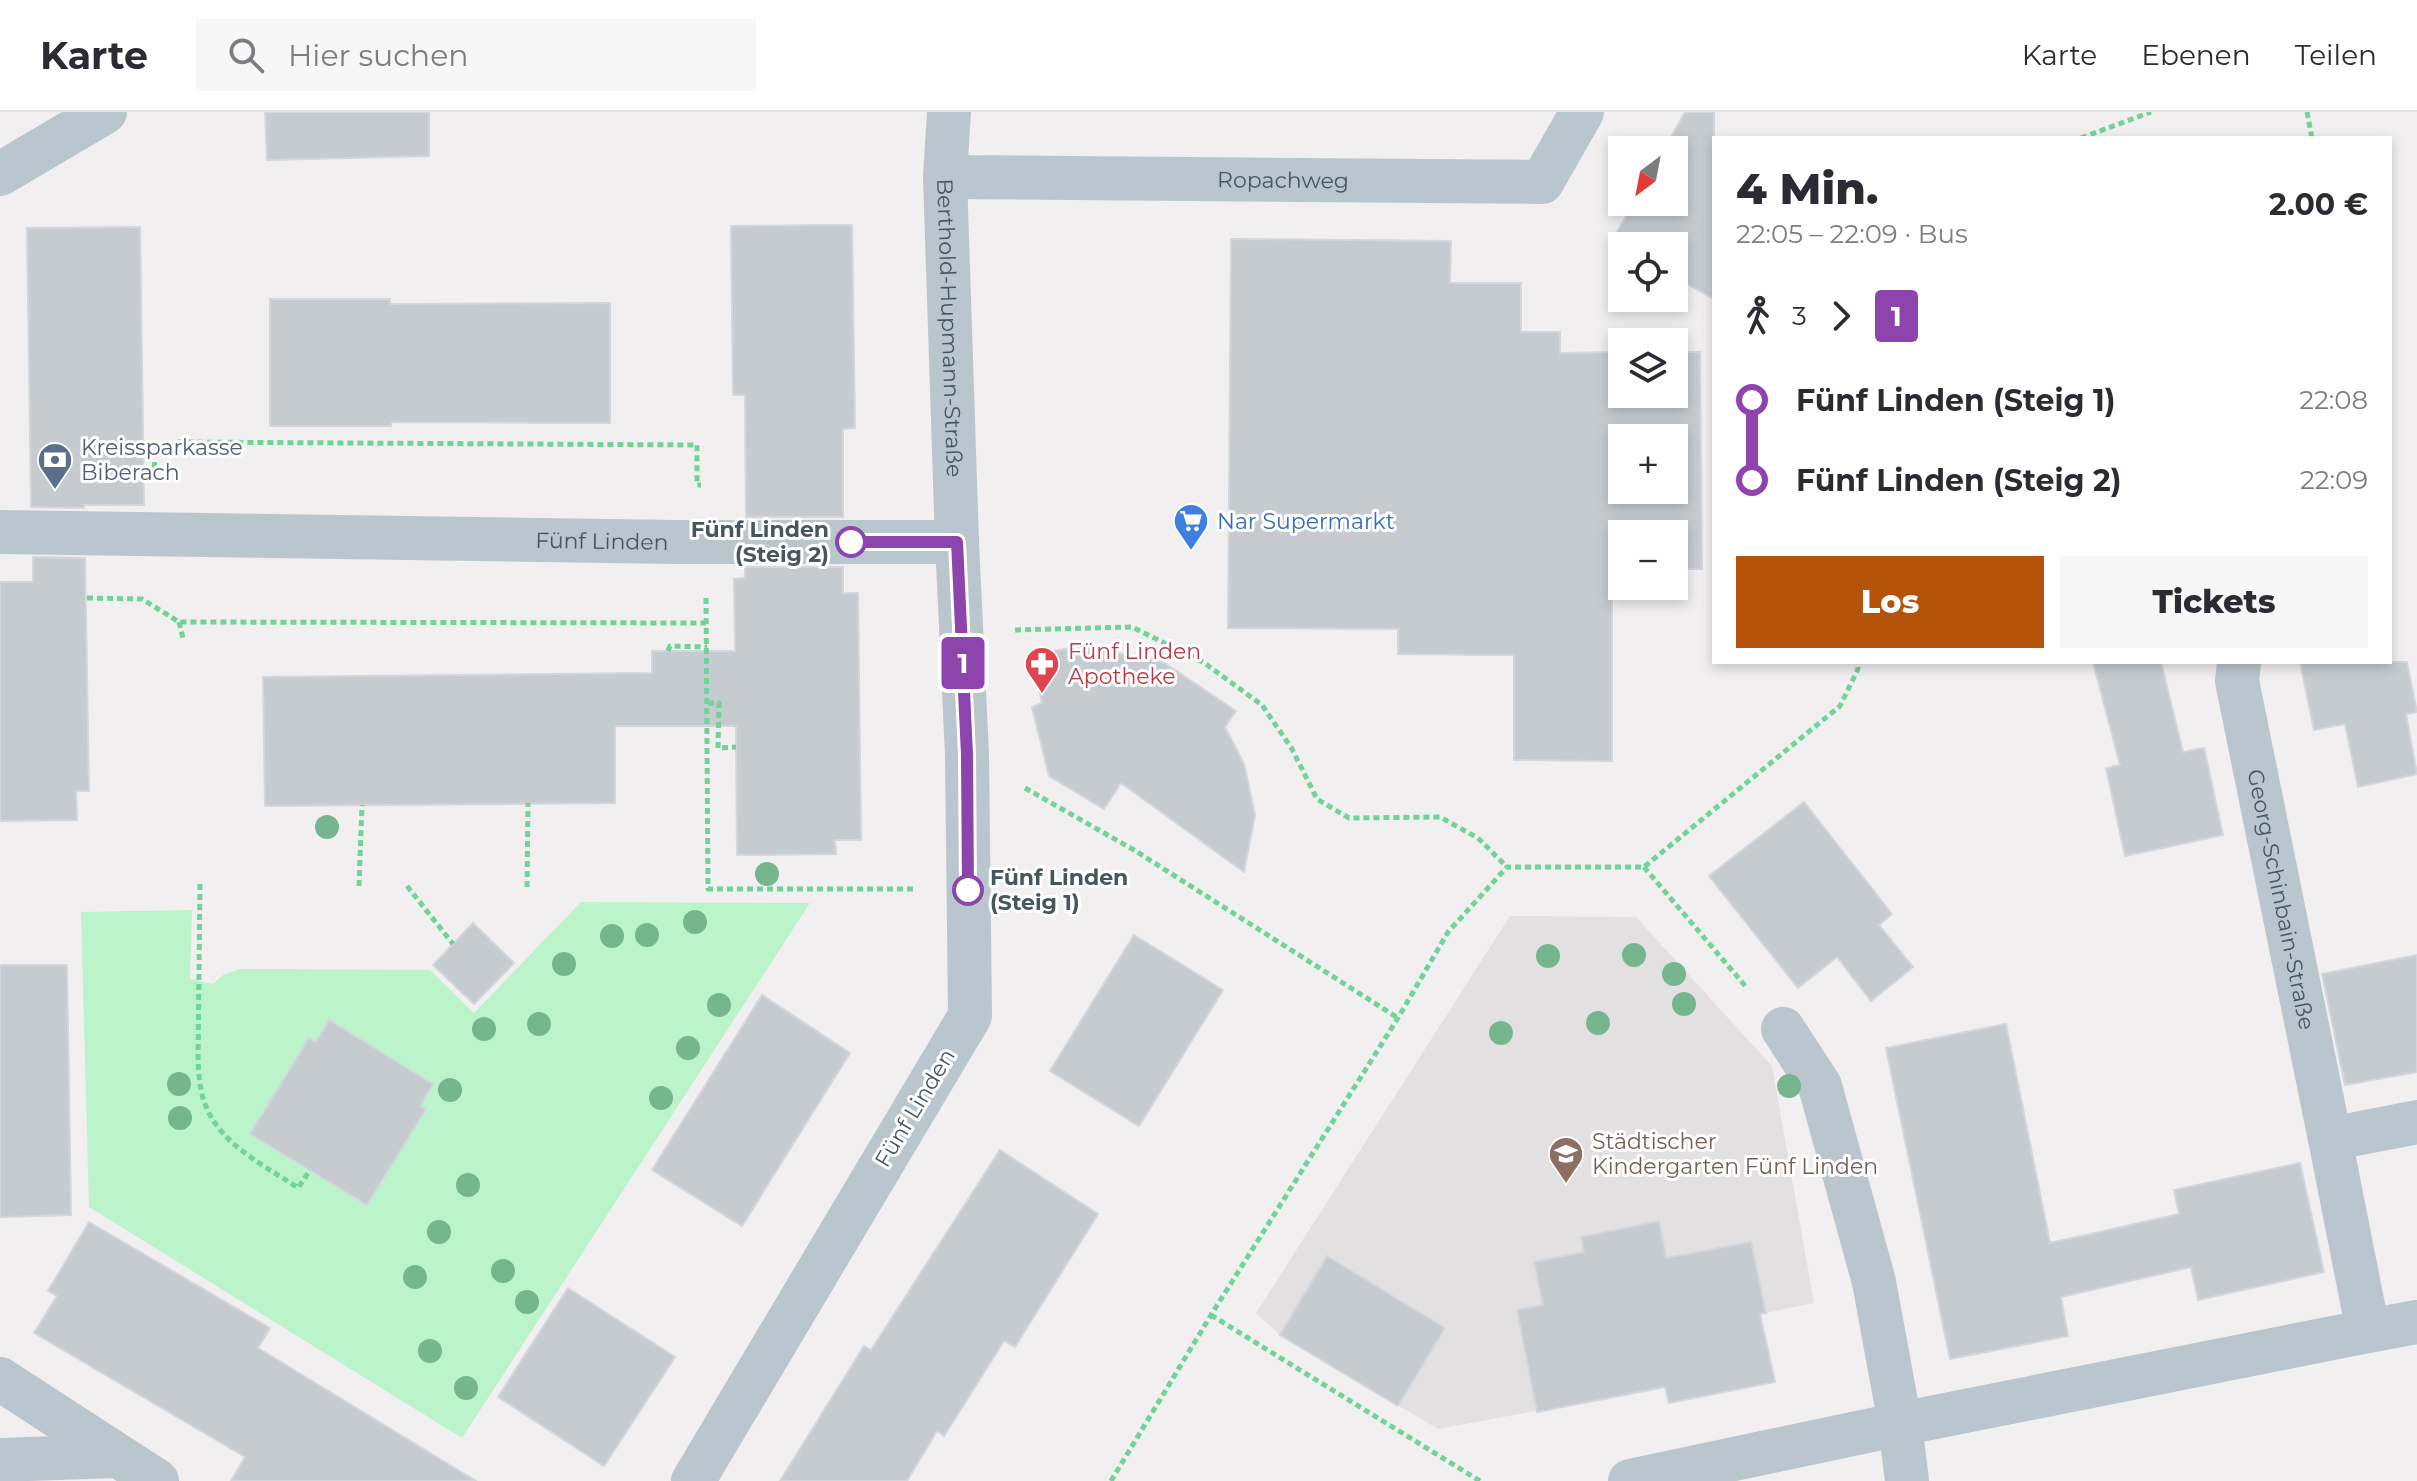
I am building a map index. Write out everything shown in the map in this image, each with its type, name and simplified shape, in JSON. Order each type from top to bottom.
[{"type":"street","points":[[0,174],[105,112]]},
{"type":"street","name":"Berthold-Hupmann-Straße","points":[[949,112],[945,177],[957,542]]},
{"type":"street","name":"Ropachweg","points":[[945,177],[1542,182],[1582,112]]},
{"type":"street","name":"Fünf Linden","points":[[0,532],[705,542],[957,542],[967,755],[970,1016],[693,1481]]},
{"type":"street","name":"Georg-Schinbain-Straße","points":[[2239,664],[2237,681],[2368,1331]]},
{"type":"street","points":[[1783,1029],[1820,1086],[1874,1282],[1900,1424],[1907,1481]]},
{"type":"street","points":[[2330,1139],[2417,1122]]},
{"type":"street","points":[[1630,1481],[1900,1424],[2417,1322]]},
{"type":"street","points":[[0,1379],[157,1481]]},
{"type":"street","points":[[0,1460],[116,1456]]},
{"type":"path","points":[[2086,136],[2151,112]]},
{"type":"path","points":[[2307,112],[2312,136]]},
{"type":"path","points":[[154,485],[155,453],[177,442],[697,445],[697,485],[709,485]]},
{"type":"path","points":[[705,542],[708,889],[968,890]]},
{"type":"path","points":[[87,598],[142,599],[179,622],[706,623]]},
{"type":"path","points":[[179,622],[183,638]]},
{"type":"path","points":[[962,632],[1132,627],[1203,662],[1262,705],[1292,749],[1317,799],[1349,818],[1440,817],[1478,838],[1507,867],[1644,867],[1840,706],[1858,669],[1857,664]]},
{"type":"path","points":[[668,651],[670,646],[707,647]]},
{"type":"path","points":[[708,703],[719,703],[718,748],[736,747]]},
{"type":"path","points":[[967,755],[1134,850],[1398,1018]]},
{"type":"path","points":[[527,887],[528,803]]},
{"type":"path","points":[[359,886],[362,805]]},
{"type":"path","points":[[1111,1481],[1448,932],[1507,867]]},
{"type":"path","points":[[1644,867],[1783,1029]]},
{"type":"path","points":[[200,884],[198,1061],[200,1087],[208,1111],[231,1141],[298,1188],[310,1170]]},
{"type":"path","points":[[407,886],[453,944]]},
{"type":"path","points":[[1211,1315],[1480,1481]]},
{"type":"shaded area","name":"Städtischer Kindergarten Fünf Linden","points":[[1510,916],[1636,917],[1772,1066],[1814,1303],[1760,1314],[1775,1382],[1669,1403],[1665,1387],[1438,1429],[1280,1335],[1256,1313]]},
{"type":"green space","points":[[581,902],[810,903],[462,1438],[89,1207],[81,912],[192,910],[190,979],[213,984],[223,975],[240,969],[430,970],[474,1013]]},
{"type":"building","points":[[265,112],[429,112],[429,156],[267,160]]},
{"type":"building","points":[[1685,112],[1714,112],[1712,298],[1688,285],[1688,232],[1617,232],[1626,216],[1688,216],[1688,136],[1672,136]]},
{"type":"building","points":[[852,225],[855,428],[843,429],[843,517],[746,517],[745,395],[733,395],[731,226]]},
{"type":"building","points":[[140,227],[144,505],[31,507],[27,228]]},
{"type":"building","points":[[1231,239],[1451,241],[1450,283],[1521,283],[1521,332],[1560,332],[1560,353],[1608,352],[1608,408],[1688,408],[1688,352],[1700,352],[1702,569],[1688,569],[1688,520],[1608,520],[1608,600],[1612,600],[1612,761],[1514,760],[1514,655],[1398,654],[1398,629],[1228,628]]},
{"type":"building","points":[[270,299],[390,299],[390,304],[610,303],[610,423],[391,422],[391,426],[270,426]]},
{"type":"building","points":[[33,557],[85,558],[89,791],[76,791],[77,820],[0,821],[0,582],[33,582]]},
{"type":"building","points":[[745,567],[843,567],[843,593],[858,593],[861,840],[835,840],[836,854],[737,855],[736,726],[615,726],[615,803],[265,806],[263,677],[652,673],[652,651],[735,651],[734,579],[745,578]]},
{"type":"building","points":[[1085,646],[1163,662],[1236,711],[1225,727],[1244,764],[1255,815],[1244,872],[1121,783],[1104,809],[1049,776],[1032,707],[1042,703],[1032,654]]},
{"type":"building","points":[[2407,662],[2417,712],[2406,714],[2417,774],[2358,787],[2345,724],[2314,730],[2300,664]]},
{"type":"building","points":[[2094,664],[2161,664],[2183,752],[2204,748],[2223,835],[2125,856],[2106,768],[2120,765]]},
{"type":"building","points":[[1804,802],[1892,914],[1879,925],[1913,967],[1871,1001],[1837,957],[1798,988],[1709,876]]},
{"type":"building","points":[[473,923],[514,963],[474,1004],[433,965]]},
{"type":"building","points":[[1134,935],[1223,990],[1139,1126],[1050,1071]]},
{"type":"building","points":[[2417,955],[2417,1072],[2345,1085],[2322,974]]},
{"type":"building","points":[[0,965],[67,965],[71,1215],[0,1217]]},
{"type":"building","points":[[762,995],[850,1053],[742,1226],[652,1170]]},
{"type":"building","points":[[329,1020],[433,1084],[420,1106],[426,1109],[367,1205],[250,1134],[309,1038],[316,1042]]},
{"type":"building","points":[[2006,1024],[2050,1243],[2179,1214],[2174,1190],[2300,1163],[2324,1272],[2198,1300],[2191,1267],[2061,1297],[2068,1336],[1950,1359],[1886,1048]]},
{"type":"building","points":[[1000,1150],[1098,1214],[1015,1347],[1004,1341],[944,1436],[937,1431],[907,1481],[780,1481],[864,1346],[871,1350]]},
{"type":"building","points":[[1659,1221],[1666,1258],[1751,1242],[1766,1313],[1760,1314],[1775,1382],[1669,1403],[1665,1387],[1537,1412],[1517,1310],[1543,1305],[1534,1262],[1584,1252],[1581,1237]]},
{"type":"building","points":[[89,1222],[270,1328],[258,1348],[476,1481],[231,1481],[245,1457],[34,1333],[57,1296],[48,1291]]},
{"type":"building","points":[[1327,1256],[1445,1328],[1398,1406],[1280,1335]]},
{"type":"building","points":[[568,1288],[675,1357],[604,1466],[498,1397]]},
{"type":"bus line","name":"1","points":[[851,542],[957,542],[967,755],[968,890]]},
{"type":"place","name":"Kreissparkasse Biberach","points":[[55,491]]},
{"type":"place","name":"Fünf Linden (Steig 2)","points":[[851,542]]},
{"type":"place","name":"Nar Supermarkt","points":[[1191,552]]},
{"type":"place","name":"Fünf Linden Apotheke","points":[[1042,695]]},
{"type":"place","name":"Fünf Linden (Steig 1)","points":[[968,890]]},
{"type":"place","name":"Städtischer Kindergarten Fünf Linden","points":[[1566,1185]]}]
